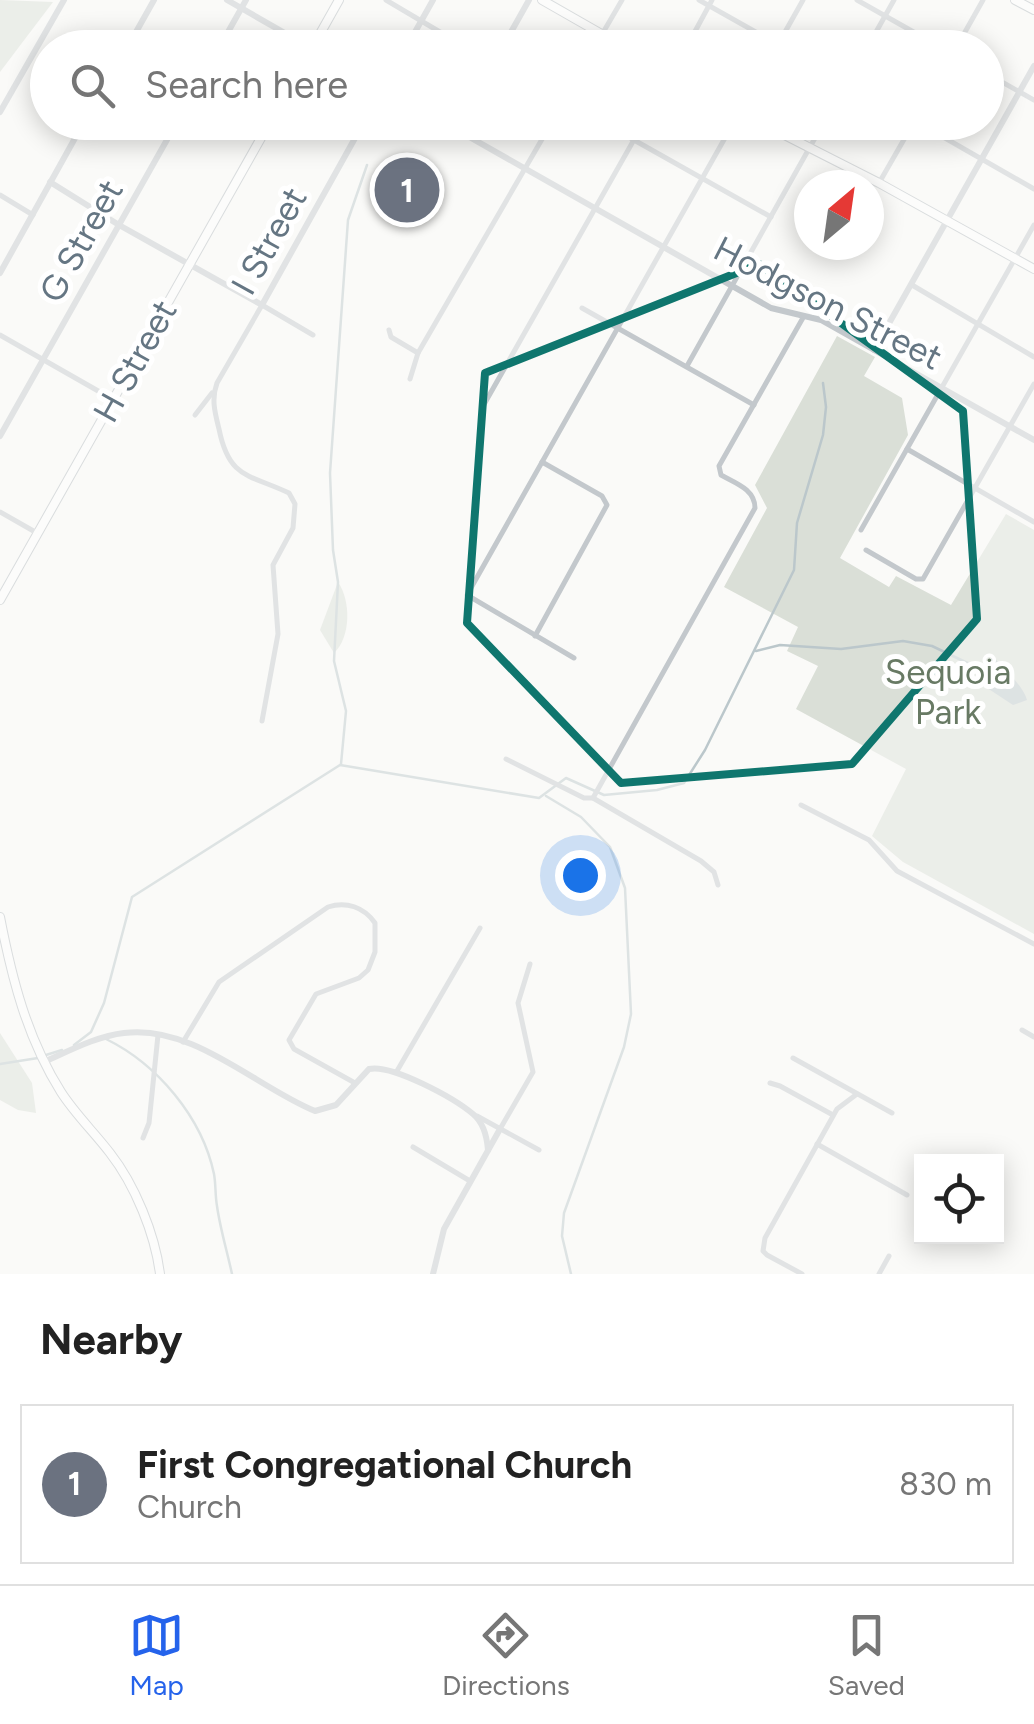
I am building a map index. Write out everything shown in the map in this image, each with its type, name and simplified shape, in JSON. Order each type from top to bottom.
[{"type":"main road","points":[[322,30],[338,0]]},
{"type":"main road","points":[[542,0],[595,30]]},
{"type":"main road","points":[[1015,0],[1034,10]]},
{"type":"main road","name":"H Street","points":[[0,600],[260,140]]},
{"type":"main road","points":[[791,140],[850,170]]},
{"type":"main road","points":[[884,187],[1034,269]]},
{"type":"main road","points":[[0,917],[16,991],[44,1062],[62,1094],[109,1150],[127,1180],[155,1246],[160,1274]]},
{"type":"street","points":[[47,30],[64,0]]},
{"type":"street","points":[[137,30],[154,0]]},
{"type":"street","points":[[227,0],[244,4],[284,30]]},
{"type":"street","points":[[386,0],[435,30]]},
{"type":"street","points":[[416,30],[433,0]]},
{"type":"street","points":[[512,30],[529,0]]},
{"type":"street","points":[[604,30],[622,0]]},
{"type":"street","points":[[699,0],[711,3],[754,30]]},
{"type":"street","points":[[787,30],[803,0]]},
{"type":"street","points":[[857,0],[910,30]]},
{"type":"street","points":[[878,30],[894,0]]},
{"type":"street","points":[[966,30],[983,0]]},
{"type":"street","points":[[696,30],[711,3]]},
{"type":"street","points":[[229,30],[244,4]]},
{"type":"street","points":[[0,112],[30,60]]},
{"type":"street","points":[[1004,120],[1034,66]]},
{"type":"street","points":[[1004,83],[1034,100]]},
{"type":"street","points":[[0,273],[74,140]]},
{"type":"street","name":"G Street","points":[[0,436],[166,140]]},
{"type":"street","name":"I Street","points":[[214,391],[354,140]]},
{"type":"street","name":"Hodgson Street","points":[[479,140],[777,310],[821,320],[1034,440]]},
{"type":"street","points":[[410,379],[418,353],[542,140]]},
{"type":"street","points":[[482,408],[634,140],[771,216]]},
{"type":"street","points":[[574,658],[466,596],[724,140]]},
{"type":"street","points":[[687,366],[814,140]]},
{"type":"street","points":[[884,176],[905,140]]},
{"type":"street","points":[[948,140],[1034,189]]},
{"type":"street","points":[[874,350],[993,140]]},
{"type":"street","points":[[50,182],[313,335]]},
{"type":"street","points":[[0,196],[33,215]]},
{"type":"street","points":[[861,530],[1034,225]]},
{"type":"street","points":[[911,285],[1034,357]]},
{"type":"street","points":[[582,308],[754,404]]},
{"type":"street","points":[[593,798],[756,508],[749,492],[718,471],[804,316]]},
{"type":"street","points":[[389,330],[391,336],[418,353]]},
{"type":"street","points":[[0,336],[114,400]]},
{"type":"street","points":[[866,550],[916,579],[923,579],[1034,384]]},
{"type":"street","points":[[195,415],[214,391]]},
{"type":"street","points":[[214,391],[224,456],[248,477],[289,493],[295,504],[291,532],[273,565],[278,634],[262,721]]},
{"type":"street","points":[[907,449],[1034,522]]},
{"type":"street","points":[[535,636],[606,510],[606,499],[542,462]]},
{"type":"street","points":[[0,512],[37,533]]},
{"type":"street","points":[[506,759],[584,798],[593,798],[702,862],[714,872],[718,885]]},
{"type":"street","points":[[801,805],[869,840],[897,871],[1034,944]]},
{"type":"street","points":[[183,1042],[207,998],[231,971],[328,907],[345,904],[363,911],[375,923],[374,960],[359,978],[316,994],[290,1040],[294,1049],[355,1082]]},
{"type":"street","points":[[397,1070],[480,928]]},
{"type":"street","points":[[432,1274],[441,1236],[533,1072],[518,1004],[530,964]]},
{"type":"street","points":[[1022,1030],[1034,1037]]},
{"type":"street","points":[[44,1062],[119,1033],[158,1035],[183,1042],[315,1110],[336,1104],[369,1068],[397,1070],[540,1150]]},
{"type":"street","points":[[144,1138],[158,1035]]},
{"type":"street","points":[[793,1058],[892,1114]]},
{"type":"street","points":[[770,1083],[833,1116]]},
{"type":"street","points":[[802,1274],[767,1254],[763,1245],[833,1116],[857,1094]]},
{"type":"street","points":[[474,1114],[487,1136],[488,1150]]},
{"type":"street","points":[[817,1144],[907,1195]]},
{"type":"street","points":[[412,1147],[470,1182]]},
{"type":"street","points":[[880,1274],[890,1256]]},
{"type":"street","points":[[778,1274],[784,1264]]},
{"type":"highlighted area","points":[[759,264],[963,411],[977,619],[852,764],[621,783],[467,623],[485,373]]},
{"type":"green space","points":[[0,0],[53,2],[30,30],[0,72]]},
{"type":"green space","name":"Sequoia Park","points":[[837,336],[875,357],[864,376],[902,398],[908,435],[840,558],[889,587],[896,576],[951,605],[1006,514],[1034,530],[1034,934],[903,862],[872,836],[906,769],[796,709],[818,666],[787,651],[798,627],[724,587],[767,508],[755,485]]},
{"type":"green space","points":[[338,582],[347,619],[344,638],[334,653],[320,630]]},
{"type":"green space","points":[[0,1033],[32,1083],[36,1113],[18,1110],[0,1100]]},
{"type":"shaded area","points":[[993,656],[1027,700],[1013,705],[975,680]]},
{"type":"waterway","points":[[341,764],[346,711],[334,661],[338,582],[330,473],[348,220],[367,165]]},
{"type":"waterway","points":[[74,1045],[91,1032],[104,1003],[132,897],[340,765],[539,798],[566,778],[604,795],[684,783],[705,750],[794,570],[797,523],[823,435],[823,383]]},
{"type":"waterway","points":[[756,651],[780,645],[841,649],[903,641],[932,646],[980,669]]},
{"type":"waterway","points":[[546,796],[581,817],[610,847],[625,888],[631,1014],[624,1047],[564,1213],[562,1236],[571,1274]]},
{"type":"waterway","points":[[106,1039],[159,1078],[175,1094],[199,1132],[214,1174],[218,1214],[232,1274]]},
{"type":"waterway","points":[[46,1055],[62,1050]]},
{"type":"waterway","points":[[0,1064],[38,1058]]},
{"type":"place","name":"First Congregational Church","points":[[407,190]]}]
